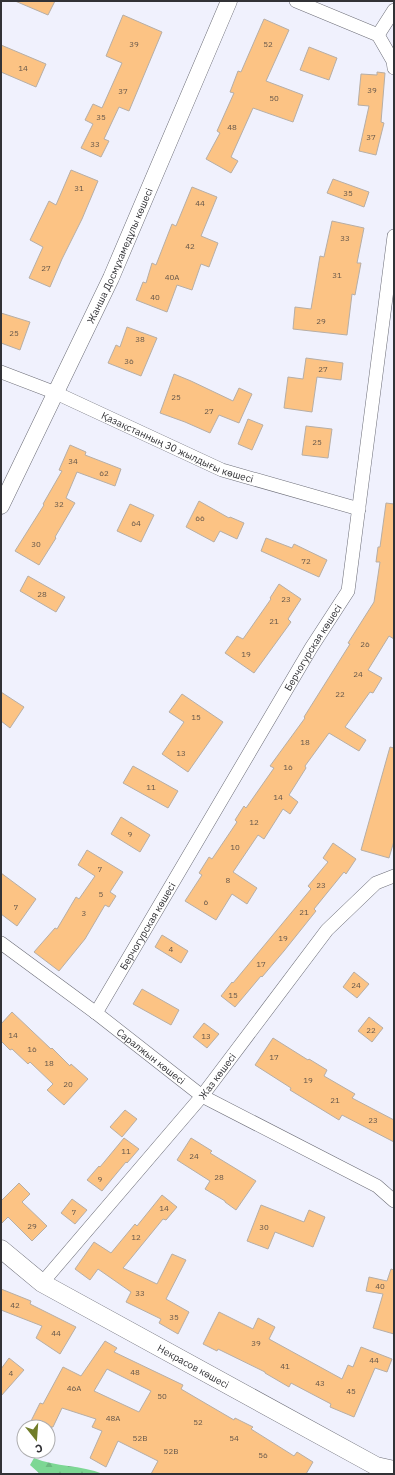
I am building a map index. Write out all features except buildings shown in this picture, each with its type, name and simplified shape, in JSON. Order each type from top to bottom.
[{"type":"main road","name":"Некрасов көшесі","points":[[1,1249],[42,1283],[375,1470],[394,1470]]},
{"type":"street","name":"Жанша Досмұхамедұлы көшесі","points":[[1,506],[111,278],[228,1]]},
{"type":"street","points":[[296,1],[378,35],[393,61],[394,68]]},
{"type":"street","points":[[378,35],[394,10]]},
{"type":"street","name":"Берчогурская көшесі","points":[[96,1013],[311,648],[348,591],[394,236]]},
{"type":"street","name":"Қазақстанның 30 жылдығы көшесі","points":[[1,372],[56,392],[222,470],[359,509]]},
{"type":"street","name":"Жаз көшесі","points":[[42,1283],[202,1096],[327,930],[376,883],[394,876]]},
{"type":"street","name":"Саралжын көшесі","points":[[1,943],[96,1013],[202,1096],[377,1186],[394,1201]]},
{"type":"green space","points":[[33,1459],[37,1459],[103,1474],[40,1474],[30,1465]]}]
